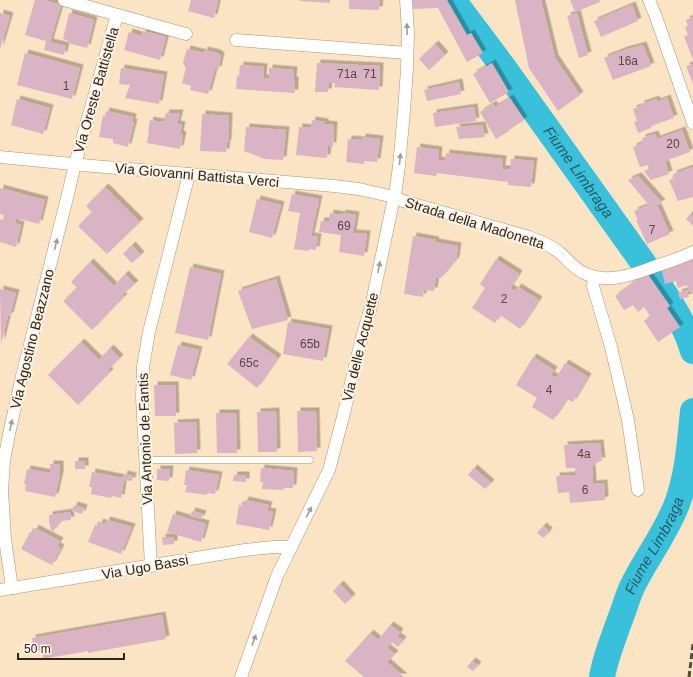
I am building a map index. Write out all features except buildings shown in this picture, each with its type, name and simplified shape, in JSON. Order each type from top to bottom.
[{"type":"street","points":[[64,0],[186,34]]},
{"type":"street","name":"Via delle Acquette","points":[[241,677],[277,576],[329,470],[362,337],[371,307],[394,197],[402,141],[406,91],[408,33],[406,0]]},
{"type":"street","points":[[649,0],[659,24],[693,123]]},
{"type":"street","name":"Via Oreste Battistella","points":[[75,164],[117,15]]},
{"type":"street","points":[[236,40],[407,53]]},
{"type":"street","name":"Via Giovanni Battista Verci","points":[[0,157],[334,186],[358,189],[394,197]]},
{"type":"street","name":"Via Agostino Beazzano","points":[[6,589],[6,546],[2,490],[4,461],[20,383],[68,198],[75,164]]},
{"type":"street","name":"Via Antonio de Fantis","points":[[151,566],[142,397],[143,367],[150,332],[189,174]]},
{"type":"street","name":"Strada della Madonetta","points":[[394,197],[409,203],[542,242],[559,253],[574,266],[594,277],[618,278],[655,267],[693,252]]},
{"type":"street","points":[[594,277],[593,286],[611,347],[628,420],[638,490]]},
{"type":"street","name":"Via Ugo Bassi","points":[[6,589],[245,550],[291,547]]},
{"type":"lane","points":[[146,460],[310,460]]},
{"type":"waterway","name":"Fiume Limbraga","points":[[453,0],[504,68],[659,285],[679,317],[693,351]]},
{"type":"waterway","name":"Fiume Limbraga","points":[[602,677],[609,649],[632,587],[668,523],[678,501],[690,445],[693,411]]},
{"type":"railway","points":[[689,677],[693,644]]}]
